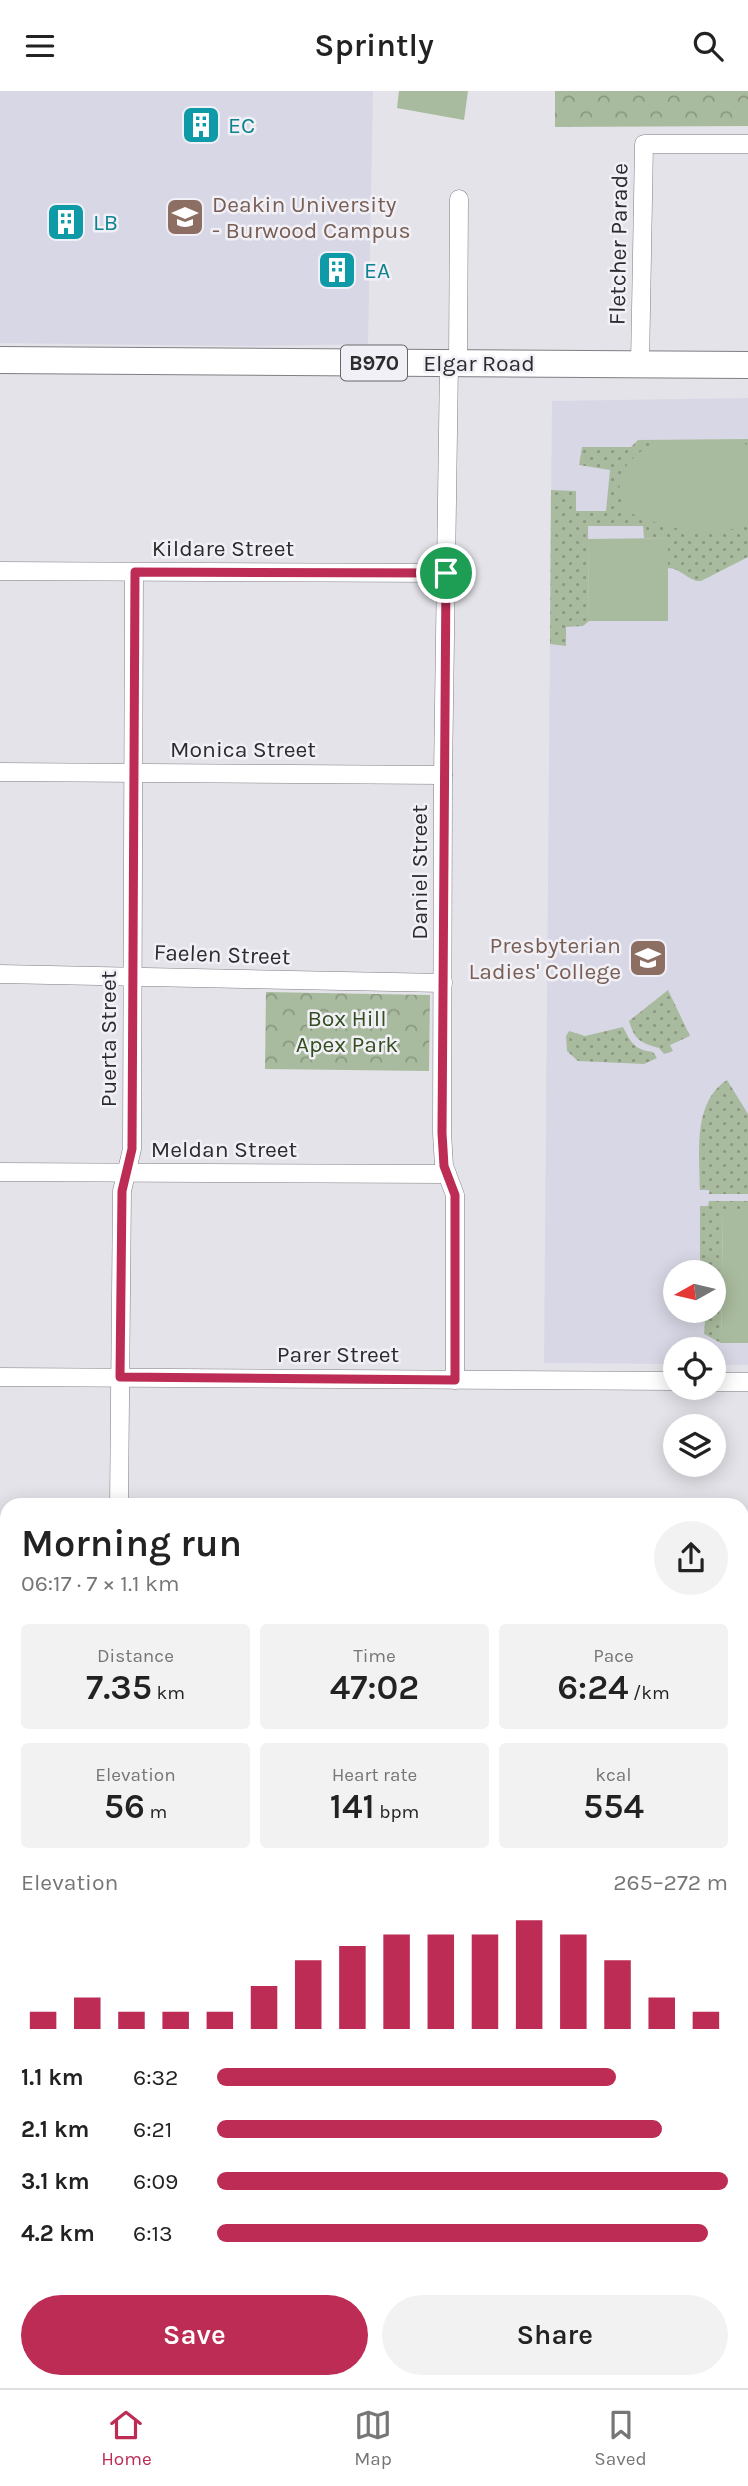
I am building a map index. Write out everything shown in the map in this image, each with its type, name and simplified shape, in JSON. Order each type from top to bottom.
[{"type":"main road","name":"Elgar Road","points":[[0,360],[748,365]]},
{"type":"street","name":"Fletcher Parade","points":[[640,365],[644,144],[748,144]]},
{"type":"street","name":"Daniel Street","points":[[455,1380],[455,1195],[444,1166],[442,1133],[443,775],[446,573],[459,199]]},
{"type":"street","name":"Kildare Street","points":[[0,571],[446,573]]},
{"type":"street","name":"Puerta Street","points":[[118,1498],[122,1191],[132,1149],[135,572]]},
{"type":"street","name":"Monica Street","points":[[0,772],[443,775]]},
{"type":"street","name":"Faelen Street","points":[[0,974],[443,983]]},
{"type":"street","name":"Meldan Street","points":[[0,1172],[447,1174]]},
{"type":"street","name":"Parer Street","points":[[0,1377],[663,1381]]},
{"type":"street","points":[[726,1382],[748,1382]]},
{"type":"shaded area","name":"Deakin University - Burwood Campus","points":[[0,91],[373,91],[368,344],[251,346],[0,343]]},
{"type":"shaded area","name":"Presbyterian Ladies' College","points":[[748,398],[748,1365],[726,1365],[726,1337],[663,1337],[663,1364],[544,1363],[552,401]]},
{"type":"green space","points":[[399,91],[468,91],[464,120],[397,108]]},
{"type":"green space","points":[[555,91],[748,91],[748,126],[555,127]]},
{"type":"green space","points":[[748,439],[748,557],[697,581],[668,568],[667,538],[644,538],[643,526],[588,526],[589,621],[583,626],[566,627],[566,646],[550,644],[551,490],[576,491],[576,511],[606,511],[610,470],[579,465],[582,447],[631,447],[638,440]]},
{"type":"green space","points":[[657,440],[731,440],[748,445],[748,525],[716,531],[686,530],[656,523],[625,511],[619,487],[624,469],[637,454]]},
{"type":"green space","points":[[668,538],[668,621],[589,621],[588,539]]},
{"type":"green space","points":[[668,990],[690,1036],[670,1045],[673,1051],[664,1054],[659,1048],[639,1039],[629,1021]]},
{"type":"green space","name":"Box Hill Apex Park","points":[[266,992],[430,995],[429,1071],[265,1069]]},
{"type":"green space","points":[[623,1027],[634,1045],[653,1052],[657,1058],[644,1064],[578,1061],[567,1051],[566,1036],[569,1031],[585,1036]]},
{"type":"green space","points":[[727,1080],[748,1114],[748,1194],[709,1194],[709,1190],[700,1190],[699,1145],[703,1115],[716,1090]]},
{"type":"green space","points":[[709,1201],[748,1201],[748,1213],[723,1213],[722,1260],[700,1260],[700,1206],[708,1206]]},
{"type":"green space","points":[[723,1212],[748,1213],[748,1343],[726,1343],[726,1337],[721,1337],[721,1323],[726,1323],[726,1260],[722,1260]]},
{"type":"green space","points":[[705,1323],[721,1323],[721,1337],[704,1334]]},
{"type":"place","name":"EC","points":[[201,125]]},
{"type":"place","name":"Deakin University - Burwood Campus","points":[[185,217]]},
{"type":"place","name":"LB","points":[[66,222]]},
{"type":"place","name":"EA","points":[[337,270]]},
{"type":"place","name":"Presbyterian Ladies' College","points":[[648,958]]},
{"type":"route","points":[[135,572],[446,573],[442,1133],[444,1166],[453,1186],[456,1214],[455,1380],[120,1377],[122,1191],[132,1149],[135,572]]}]
